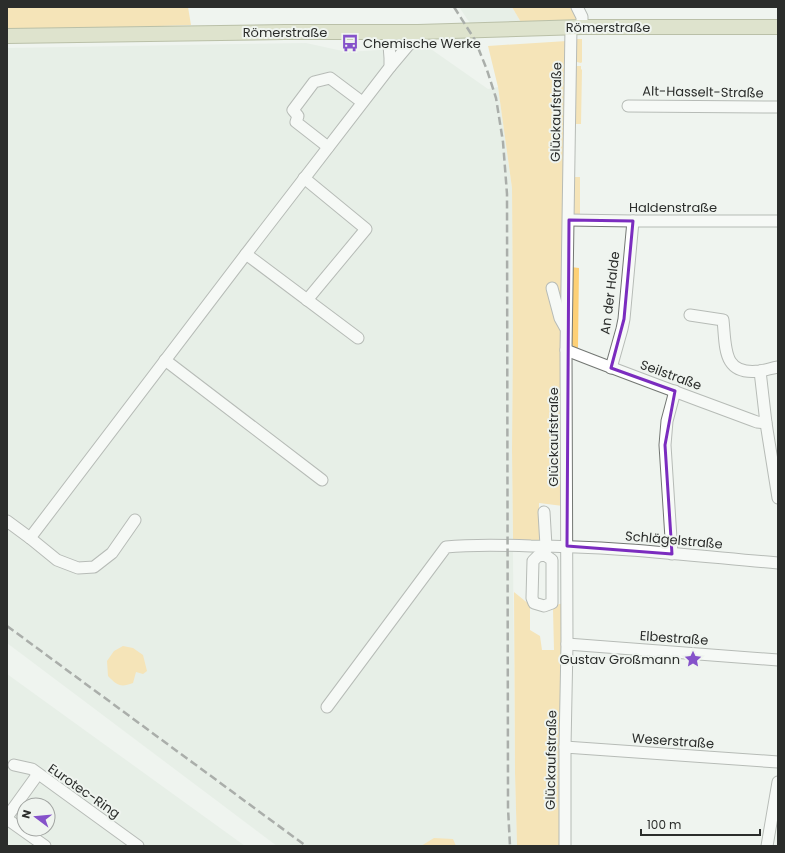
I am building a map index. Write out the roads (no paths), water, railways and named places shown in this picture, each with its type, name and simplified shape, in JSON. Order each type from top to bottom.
[{"type":"main road","name":"Römerstraße","points":[[7,36],[285,32],[418,32],[576,27],[778,27]]},
{"type":"street","name":"Glückaufstraße","points":[[565,846],[567,644],[566,330],[568,220],[576,27],[582,17],[577,7]]},
{"type":"street","points":[[388,32],[390,67]]},
{"type":"street","points":[[30,538],[362,102],[418,32]]},
{"type":"street","points":[[328,147],[296,122],[298,116],[293,110],[314,82],[330,78],[362,102]]},
{"type":"street","name":"Alt-Hasselt-Straße","points":[[628,106],[778,107]]},
{"type":"street","points":[[304,178],[366,229],[307,300]]},
{"type":"street","name":"Haldenstraße","points":[[568,220],[778,221]]},
{"type":"street","name":"An der Halde","points":[[611,368],[624,319],[633,221]]},
{"type":"street","points":[[246,254],[358,338]]},
{"type":"street","points":[[552,288],[560,318],[566,330]]},
{"type":"street","points":[[690,315],[723,320],[729,360],[737,369],[760,371],[778,367]]},
{"type":"street","name":"Seilstraße","points":[[566,350],[757,422],[766,423]]},
{"type":"street","points":[[165,360],[322,480]]},
{"type":"street","points":[[760,371],[766,423],[776,469],[778,498]]},
{"type":"street","points":[[672,554],[665,445],[667,422],[674,391]]},
{"type":"street","points":[[544,512],[545,551]]},
{"type":"street","points":[[7,521],[57,560],[78,568],[94,567],[112,553],[135,520]]},
{"type":"street","name":"Schlägelstraße","points":[[327,706],[446,547],[466,545],[545,551],[567,546],[778,563]]},
{"type":"street","name":"Elbestraße","points":[[567,644],[778,660]]},
{"type":"street","name":"Weserstraße","points":[[565,747],[778,762]]},
{"type":"street","points":[[14,765],[32,769],[38,774]]},
{"type":"street","name":"Eurotec-Ring","points":[[7,818],[38,774],[138,846]]},
{"type":"street","points":[[768,846],[778,782]]},
{"type":"street","points":[[7,818],[46,846]]},
{"type":"railway","points":[[454,7],[475,40],[496,98],[503,142],[507,194],[508,808],[510,846]]},
{"type":"railway","points":[[7,626],[306,846]]},
{"type":"place","name":"Chemische Werke","points":[[350,43]]},
{"type":"place","name":"Gustav Großmann","points":[[693,659]]}]
